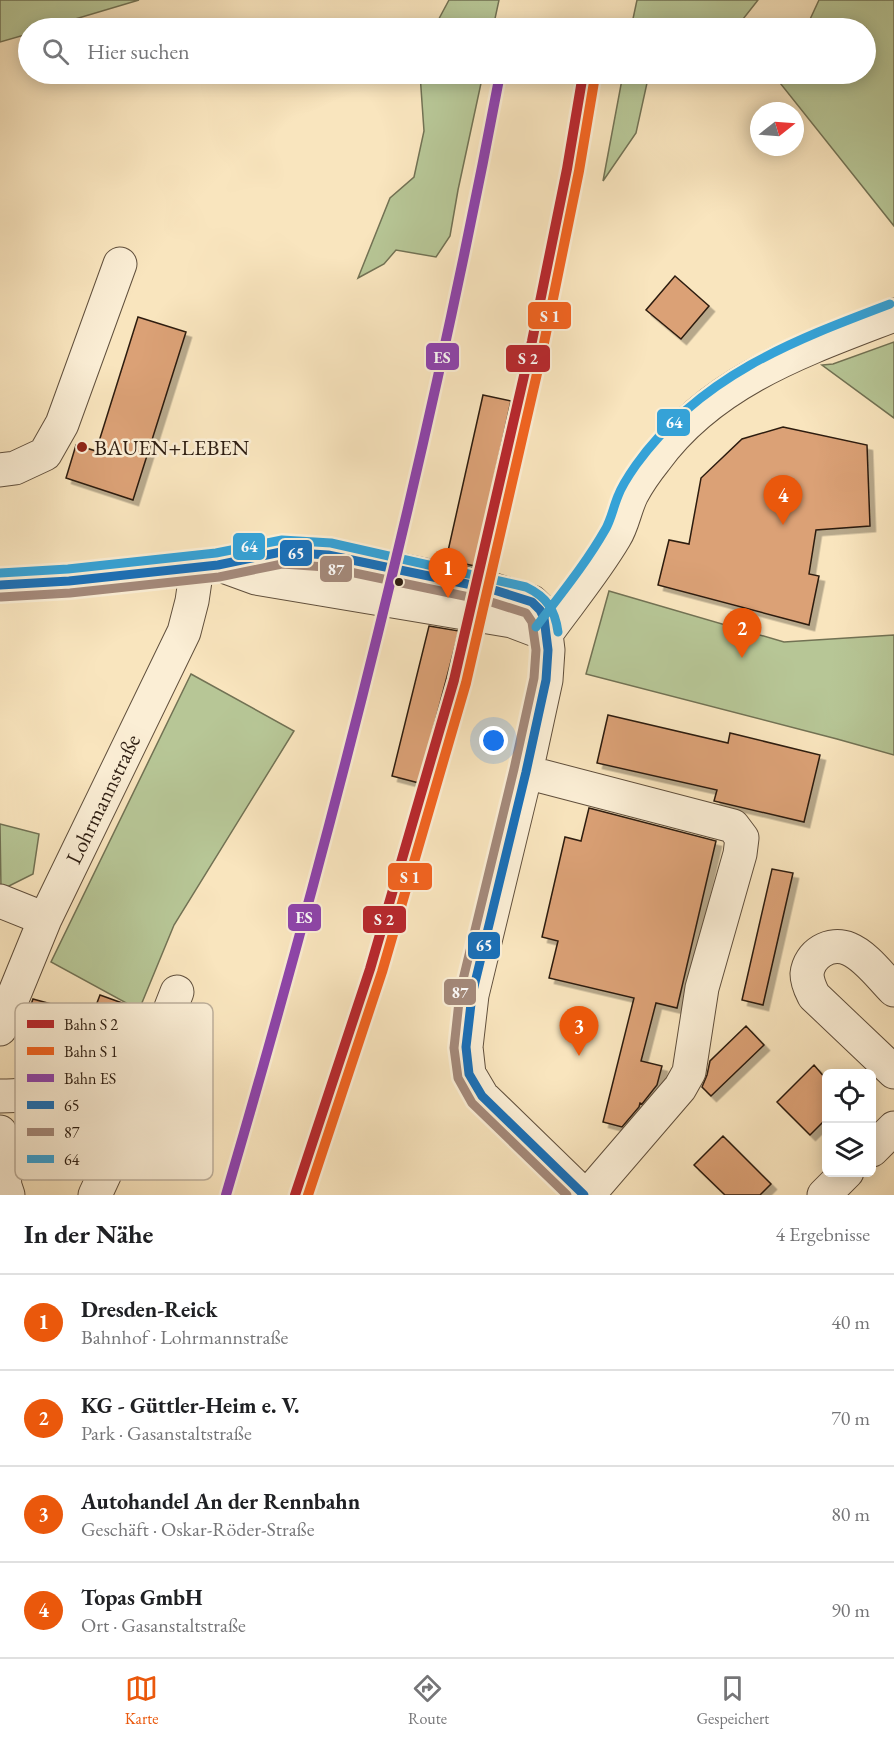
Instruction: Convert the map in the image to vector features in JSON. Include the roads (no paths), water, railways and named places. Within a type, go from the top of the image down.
[{"type":"street","points":[[0,470],[15,468],[45,454],[62,424],[120,264]]},
{"type":"street","points":[[546,634],[616,535],[632,494],[656,458],[690,421],[732,387],[754,374],[824,342],[894,315]]},
{"type":"street","points":[[0,585],[69,581],[208,566],[281,552],[328,555],[399,569],[491,589],[532,602],[544,618],[548,650],[546,680],[472,994],[466,1047],[469,1074],[482,1096],[578,1192],[680,1088],[689,1072],[702,988],[740,854],[742,838],[733,826],[526,772]]},
{"type":"street","name":"Lohrmannstraße","points":[[0,1029],[45,919],[184,632],[192,601],[208,566]]},
{"type":"street","points":[[0,901],[45,919]]},
{"type":"street","points":[[894,990],[856,953],[835,946],[824,949],[815,956],[807,976],[814,996],[894,1072]]},
{"type":"street","points":[[173,1003],[177,992]]},
{"type":"street","points":[[876,1146],[894,1128]]},
{"type":"street","points":[[0,1132],[5,1186],[8,1195]]},
{"type":"street","points":[[824,1195],[844,1177]]},
{"type":"street","points":[[94,1195],[101,1180]]},
{"type":"rail line","name":"ES","points":[[226,1195],[304,918],[377,638],[442,356],[498,84]]},
{"type":"place","name":"BAUEN+LEBEN","points":[[82,447]]},
{"type":"place","name":"Topas GmbH","points":[[783,525]]},
{"type":"place","name":"Dresden-Reick","points":[[448,598]]},
{"type":"place","name":"KG - Güttler-Heim e. V.","points":[[742,658]]},
{"type":"place","name":"Autohandel An der Rennbahn","points":[[579,1056]]}]
